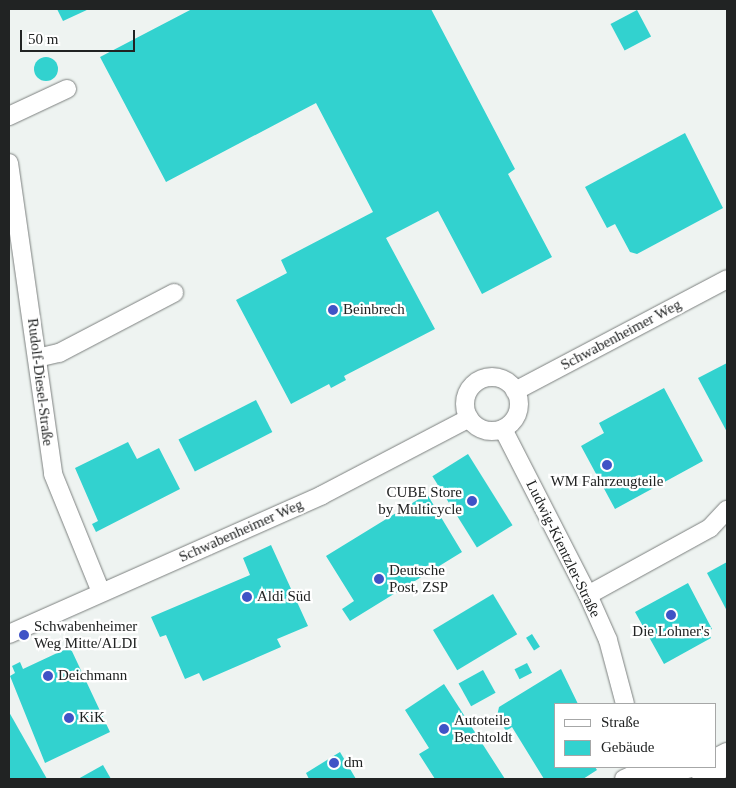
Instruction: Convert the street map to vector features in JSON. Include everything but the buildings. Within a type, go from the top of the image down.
[{"type":"street","points":[[9,116],[67,88]]},
{"type":"street","name":"Rudolf-Diesel-Straße","points":[[9,163],[53,474],[101,592]]},
{"type":"street","name":"Schwabenheimer Weg","points":[[515,391],[727,279]]},
{"type":"street","points":[[37,358],[59,353],[174,293]]},
{"type":"street","points":[[495,378],[515,391],[518,413],[503,429],[484,430],[469,418],[467,393],[479,381],[495,378]]},
{"type":"street","name":"Schwabenheimer Weg","points":[[9,634],[322,495],[469,418]]},
{"type":"street","name":"Ludwig-Kientzler-Straße","points":[[503,429],[588,595],[617,672],[625,703]]},
{"type":"street","points":[[588,595],[710,528],[727,510]]},
{"type":"street","name":"Ludwig-Kientzler-Straße","points":[[617,672],[619,703]]},
{"type":"street","points":[[701,779],[727,767]]},
{"type":"street","points":[[626,774],[652,774],[689,768]]},
{"type":"place","name":"Beinbrech","points":[[333,310]]},
{"type":"place","name":"WM Fahrzeugteile","points":[[607,465]]},
{"type":"place","name":"CUBE Store by Multicycle","points":[[472,501]]},
{"type":"place","name":"Deutsche Post, ZSP","points":[[379,579]]},
{"type":"place","name":"Aldi Süd","points":[[247,597]]},
{"type":"place","name":"Die Lohner's","points":[[671,615]]},
{"type":"place","name":"Schwabenheimer Weg Mitte/ALDI","points":[[24,635]]},
{"type":"place","name":"Deichmann","points":[[48,676]]},
{"type":"place","name":"KiK","points":[[69,718]]},
{"type":"place","name":"Autoteile Bechtoldt","points":[[444,729]]},
{"type":"place","name":"dm","points":[[334,763]]}]
